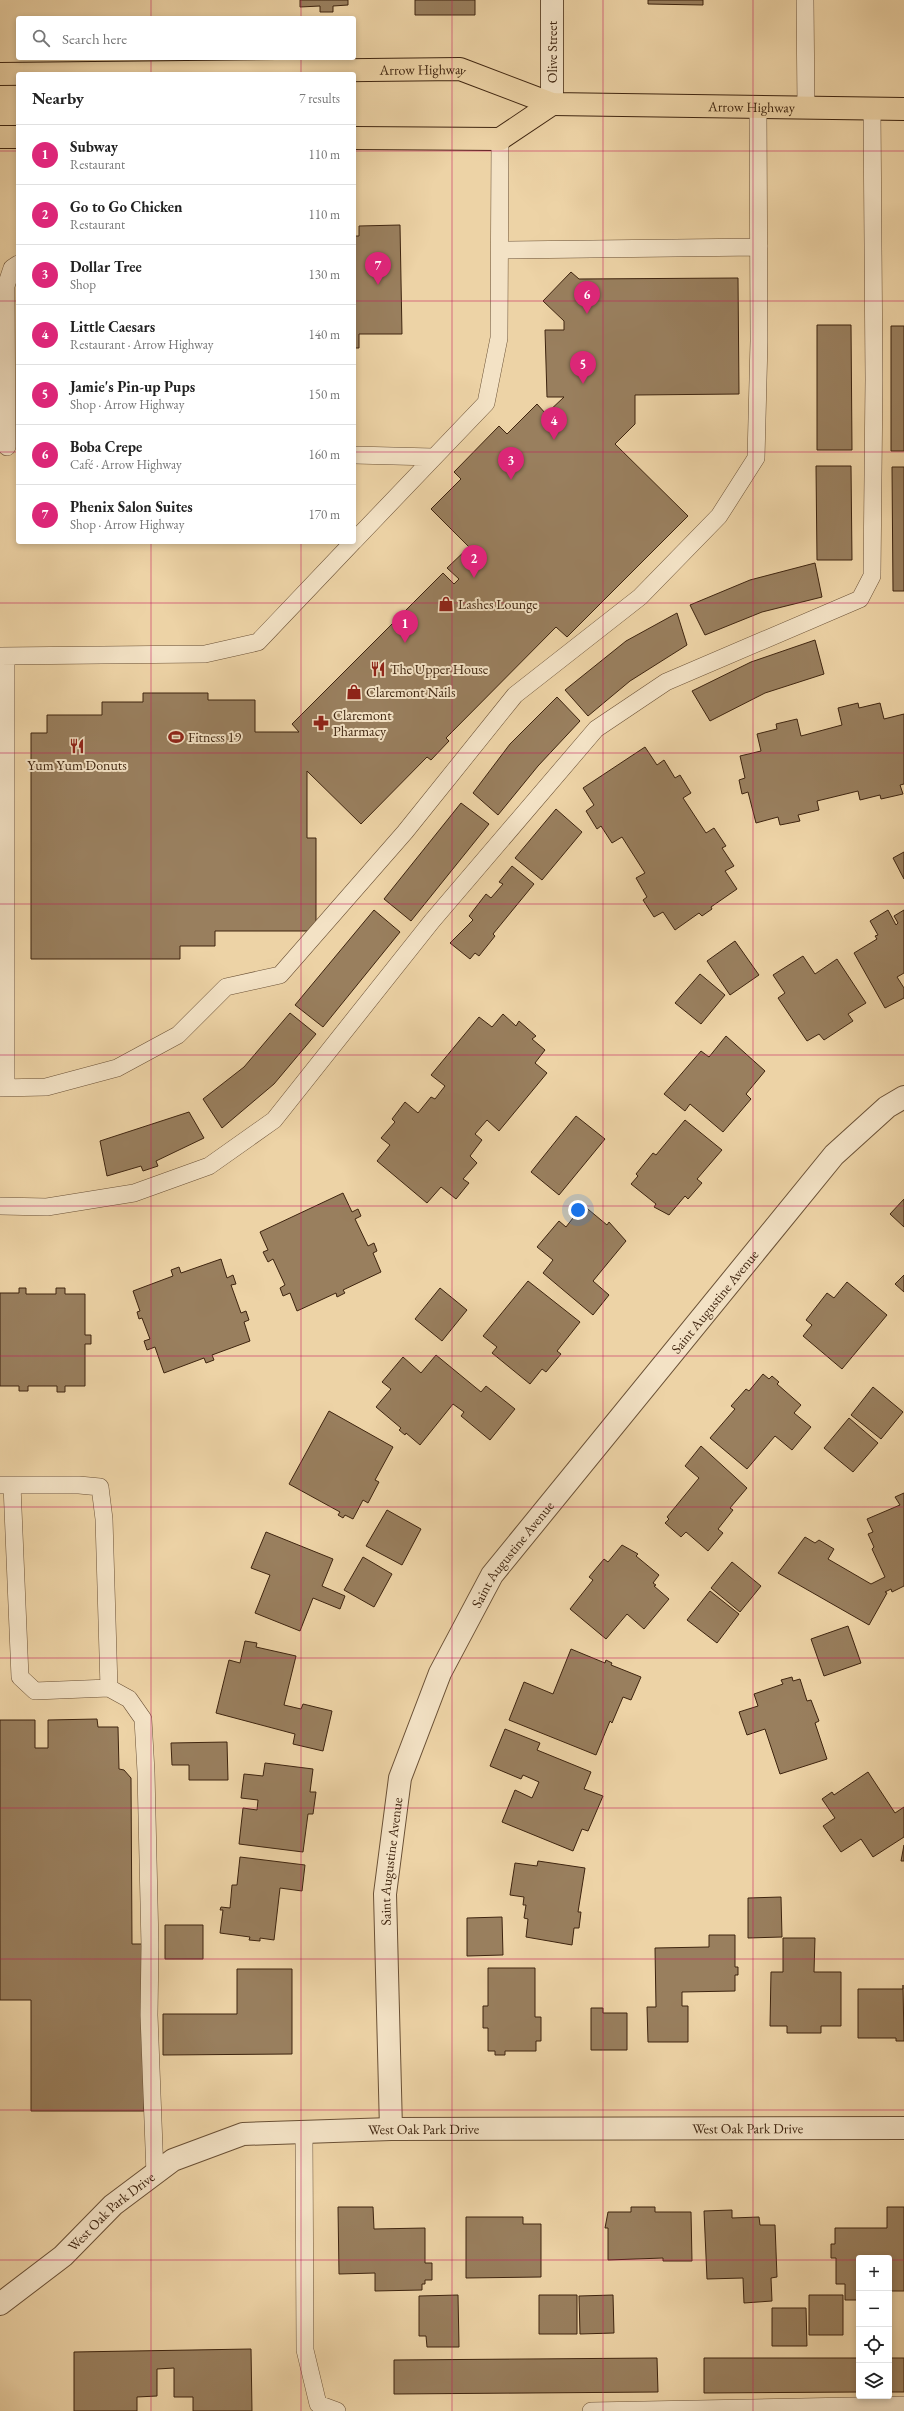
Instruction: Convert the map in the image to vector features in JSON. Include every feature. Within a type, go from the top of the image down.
[{"type":"main road","name":"Arrow Highway","points":[[184,72],[460,69],[552,104],[904,109]]},
{"type":"main road","name":"Arrow Highway","points":[[0,74],[16,74]]},
{"type":"main road","points":[[356,138],[500,139],[552,104]]},
{"type":"main road","points":[[0,137],[16,137]]},
{"type":"street","name":"Olive Street","points":[[552,0],[552,104]]},
{"type":"street","name":"Saint Augustine Avenue","points":[[391,2129],[385,1894],[400,1778],[440,1673],[492,1575],[834,1155],[887,1107],[904,1098]]},
{"type":"street","name":"West Oak Park Drive","points":[[0,2304],[63,2256],[113,2205],[173,2160],[243,2134],[391,2129],[904,2128]]},
{"type":"lane","points":[[805,0],[806,108]]},
{"type":"lane","points":[[352,544],[258,642],[205,654],[3,656],[3,1088],[46,1087],[117,1068],[178,1035],[226,987],[280,975],[405,832],[515,695],[640,597],[719,516],[756,458],[759,341],[758,107]]},
{"type":"lane","points":[[0,1206],[47,1207],[134,1193],[209,1166],[274,1120],[432,921],[596,729],[666,682],[860,599],[872,576],[874,379],[872,109]]},
{"type":"lane","points":[[356,540],[486,403],[500,338],[500,139]]},
{"type":"lane","points":[[500,250],[759,247]]},
{"type":"lane","points":[[8,447],[6,286],[12,268],[16,265]]},
{"type":"lane","points":[[356,455],[434,457]]},
{"type":"lane","points":[[109,1688],[105,1550],[100,1487],[79,1485],[6,1485],[20,1677],[36,1691],[109,1688],[129,1699],[143,1719],[146,1772],[150,1946],[149,2015],[155,2174]]},
{"type":"lane","points":[[304,2132],[305,2350],[318,2404],[337,2411]]},
{"type":"lane","points":[[591,2411],[904,2405]]},
{"type":"building","points":[[300,0],[348,0],[348,5],[333,6],[333,12],[320,12],[320,6],[300,7]]},
{"type":"building","points":[[415,0],[475,0],[475,15],[415,15]]},
{"type":"building","points":[[648,0],[703,0],[703,5],[648,4]]},
{"type":"building","points":[[400,225],[402,334],[359,334],[359,348],[356,348],[356,236],[359,236],[359,226]]},
{"type":"building","points":[[571,272],[579,279],[738,278],[739,394],[635,395],[635,424],[615,444],[688,516],[567,637],[556,627],[446,738],[449,741],[431,760],[427,757],[361,824],[307,771],[307,838],[316,838],[316,931],[215,931],[215,946],[180,946],[180,959],[31,959],[31,733],[47,733],[47,715],[102,715],[102,702],[143,702],[143,693],[208,693],[208,700],[255,700],[255,732],[299,732],[292,724],[443,573],[454,584],[459,579],[447,568],[469,547],[431,509],[461,479],[454,472],[499,426],[507,434],[537,404],[546,414],[564,397],[547,397],[545,330],[564,330],[564,321],[543,301]]},
{"type":"building","points":[[817,325],[851,325],[852,450],[817,450]]},
{"type":"building","points":[[891,326],[904,326],[904,451],[891,451]]},
{"type":"building","points":[[816,466],[851,466],[852,560],[817,560]]},
{"type":"building","points":[[892,467],[904,467],[904,591],[893,591]]},
{"type":"building","points":[[815,563],[822,597],[762,612],[705,635],[690,605],[750,580]]},
{"type":"building","points":[[677,613],[687,645],[630,681],[588,716],[565,690],[626,641]]},
{"type":"building","points":[[815,640],[824,674],[765,693],[710,721],[692,691],[751,662]]},
{"type":"building","points":[[557,697],[580,721],[538,766],[498,815],[473,793],[510,744]]},
{"type":"building","points":[[858,703],[859,708],[880,703],[884,719],[904,714],[904,784],[900,785],[903,794],[881,799],[880,795],[860,800],[858,791],[817,801],[819,810],[798,815],[800,821],[780,825],[778,817],[756,823],[748,792],[742,794],[739,780],[745,778],[740,756],[761,751],[757,734],[777,729],[776,724],[797,719],[801,736],[842,725],[838,708]]},
{"type":"building","points":[[645,747],[657,765],[664,760],[675,778],[680,775],[691,793],[683,798],[706,833],[714,828],[726,846],[722,848],[734,866],[725,871],[737,889],[711,907],[712,909],[702,916],[699,913],[675,930],[663,912],[654,917],[643,900],[647,897],[636,878],[645,873],[622,837],[612,843],[601,826],[597,829],[586,811],[594,805],[583,788]]},
{"type":"building","points":[[461,803],[489,824],[411,921],[384,899]]},
{"type":"building","points":[[556,809],[582,832],[542,880],[515,858]]},
{"type":"building","points":[[904,852],[904,879],[893,858]]},
{"type":"building","points":[[512,866],[534,884],[493,934],[495,936],[479,956],[475,953],[470,959],[450,943],[473,920],[469,916],[486,894],[491,898],[503,884],[499,882]]},
{"type":"building","points":[[374,910],[400,932],[323,1027],[295,1005]]},
{"type":"building","points":[[888,910],[896,925],[898,923],[894,916],[904,910],[904,973],[897,977],[904,988],[904,998],[885,1008],[854,953],[877,939],[875,936],[878,935],[870,921]]},
{"type":"building","points":[[735,941],[759,975],[730,995],[707,961]]},
{"type":"building","points":[[803,956],[815,974],[837,959],[866,1003],[848,1014],[853,1021],[824,1040],[819,1034],[807,1041],[778,998],[785,993],[773,975]]},
{"type":"building","points":[[700,974],[725,995],[701,1024],[675,1003]]},
{"type":"building","points":[[290,1013],[316,1034],[274,1084],[222,1128],[203,1099],[244,1067]]},
{"type":"building","points":[[503,1014],[516,1026],[519,1021],[536,1036],[532,1039],[545,1050],[535,1063],[547,1073],[499,1131],[487,1120],[475,1134],[482,1140],[470,1156],[477,1163],[463,1179],[469,1183],[456,1199],[441,1187],[427,1203],[377,1161],[390,1145],[381,1138],[395,1122],[392,1119],[405,1102],[418,1113],[431,1097],[435,1099],[445,1086],[431,1075],[479,1017],[492,1027]]},
{"type":"building","points":[[726,1036],[765,1071],[746,1094],[751,1099],[723,1132],[690,1104],[685,1111],[664,1094],[701,1051],[709,1057]]},
{"type":"building","points":[[189,1112],[204,1138],[156,1161],[158,1166],[143,1171],[141,1166],[107,1176],[100,1141]]},
{"type":"building","points":[[576,1116],[605,1139],[559,1195],[531,1172]]},
{"type":"building","points":[[685,1120],[722,1150],[697,1179],[702,1183],[688,1199],[685,1196],[669,1215],[654,1207],[656,1204],[631,1184],[638,1176],[636,1174],[653,1153],[656,1155]]},
{"type":"building","points":[[343,1193],[352,1212],[358,1209],[361,1216],[355,1219],[368,1246],[374,1243],[377,1251],[373,1253],[381,1272],[343,1290],[345,1293],[337,1297],[336,1293],[297,1311],[290,1293],[283,1296],[280,1288],[285,1285],[273,1259],[268,1262],[263,1252],[268,1250],[260,1232]]},
{"type":"building","points":[[904,1199],[904,1227],[890,1214]]},
{"type":"building","points":[[583,1205],[607,1225],[609,1222],[626,1241],[593,1281],[609,1295],[593,1315],[543,1273],[553,1260],[537,1247],[559,1221],[566,1227]]},
{"type":"building","points":[[221,1259],[227,1278],[233,1275],[236,1284],[231,1285],[241,1313],[246,1311],[249,1320],[244,1322],[250,1341],[212,1355],[214,1360],[206,1363],[204,1358],[164,1373],[155,1347],[147,1350],[144,1341],[150,1339],[142,1318],[139,1319],[137,1312],[140,1311],[133,1291],[173,1276],[171,1270],[179,1267],[181,1273]]},
{"type":"building","points":[[904,1275],[904,1292],[895,1284]]},
{"type":"building","points":[[528,1281],[580,1322],[557,1351],[561,1354],[546,1372],[542,1369],[530,1384],[492,1353],[497,1347],[483,1336]]},
{"type":"building","points":[[847,1282],[887,1315],[842,1369],[803,1336],[812,1325],[806,1320],[827,1293],[834,1298]]},
{"type":"building","points":[[19,1288],[26,1288],[26,1294],[56,1294],[56,1288],[65,1288],[65,1294],[85,1294],[85,1335],[91,1335],[91,1344],[85,1344],[85,1386],[65,1386],[65,1392],[57,1392],[57,1386],[28,1386],[28,1391],[19,1391],[19,1386],[0,1386],[0,1293],[19,1293]]},
{"type":"building","points":[[440,1288],[467,1310],[442,1341],[415,1319]]},
{"type":"building","points":[[436,1355],[481,1392],[486,1386],[515,1409],[490,1440],[461,1416],[464,1412],[453,1404],[420,1445],[406,1433],[405,1435],[399,1430],[401,1428],[376,1407],[391,1389],[382,1382],[403,1357],[421,1373]]},
{"type":"building","points":[[763,1374],[769,1379],[772,1376],[779,1382],[777,1384],[801,1405],[794,1413],[811,1427],[792,1450],[775,1436],[747,1469],[710,1438],[735,1409],[731,1406],[746,1389],[749,1391]]},
{"type":"building","points":[[873,1387],[903,1412],[881,1439],[851,1415]]},
{"type":"building","points":[[329,1411],[393,1447],[375,1480],[379,1482],[368,1503],[363,1500],[353,1519],[345,1515],[343,1518],[338,1515],[340,1512],[289,1484]]},
{"type":"building","points":[[849,1418],[878,1443],[853,1472],[824,1448]]},
{"type":"building","points":[[701,1446],[747,1488],[730,1508],[733,1510],[718,1529],[723,1533],[708,1551],[686,1532],[681,1537],[665,1523],[669,1519],[667,1517],[699,1478],[685,1466]]},
{"type":"building","points":[[904,1493],[904,1586],[892,1592],[891,1589],[885,1592],[887,1593],[869,1625],[778,1573],[805,1537],[815,1543],[819,1540],[834,1549],[828,1559],[871,1584],[885,1577],[872,1549],[874,1547],[868,1534],[873,1532],[867,1519],[900,1505],[895,1497]]},
{"type":"building","points":[[387,1510],[421,1529],[402,1565],[366,1546]]},
{"type":"building","points":[[266,1532],[333,1559],[322,1586],[345,1596],[340,1609],[313,1598],[300,1631],[255,1613],[270,1575],[251,1568]]},
{"type":"building","points":[[622,1545],[638,1554],[636,1556],[659,1575],[653,1583],[656,1585],[654,1586],[669,1599],[644,1629],[627,1614],[606,1639],[570,1609],[593,1580],[589,1577],[604,1559],[608,1562]]},
{"type":"building","points":[[363,1557],[392,1574],[374,1607],[344,1590]]},
{"type":"building","points":[[732,1562],[761,1586],[740,1612],[711,1588]]},
{"type":"building","points":[[710,1591],[739,1614],[717,1643],[687,1620]]},
{"type":"building","points":[[848,1626],[861,1663],[824,1676],[811,1639]]},
{"type":"building","points":[[245,1641],[257,1643],[256,1647],[296,1656],[284,1705],[301,1709],[303,1704],[332,1711],[323,1751],[293,1744],[295,1734],[216,1713],[229,1660],[240,1663]]},
{"type":"building","points":[[571,1649],[605,1663],[606,1660],[612,1663],[611,1665],[641,1677],[631,1700],[623,1697],[612,1723],[610,1721],[596,1755],[509,1720],[524,1682],[553,1694]]},
{"type":"building","points":[[792,1677],[793,1681],[800,1679],[807,1701],[811,1700],[819,1721],[815,1723],[827,1759],[780,1774],[765,1729],[747,1735],[739,1712],[758,1706],[754,1694],[783,1684],[781,1680]]},
{"type":"building","points":[[97,1719],[98,1727],[118,1727],[119,1769],[124,1770],[131,1778],[132,1944],[143,1944],[144,2111],[31,2111],[31,2000],[0,2000],[0,1720],[35,1720],[35,1748],[48,1748],[48,1720]]},
{"type":"building","points":[[505,1729],[540,1743],[537,1750],[591,1772],[584,1789],[603,1796],[588,1831],[582,1829],[573,1851],[502,1822],[515,1790],[532,1798],[539,1782],[523,1775],[521,1779],[490,1766]]},
{"type":"building","points":[[227,1742],[228,1780],[189,1780],[189,1765],[172,1765],[171,1743]]},
{"type":"building","points":[[265,1763],[313,1769],[310,1792],[316,1792],[313,1814],[308,1814],[303,1852],[239,1844],[243,1808],[257,1810],[258,1800],[241,1798],[244,1774],[263,1776]]},
{"type":"building","points":[[868,1772],[895,1813],[904,1807],[904,1837],[873,1857],[861,1839],[841,1852],[823,1826],[835,1818],[822,1799],[832,1792],[834,1795]]},
{"type":"building","points":[[904,1845],[904,1861],[901,1861]]},
{"type":"building","points":[[240,1857],[305,1865],[302,1891],[280,1888],[274,1940],[260,1938],[260,1941],[249,1940],[250,1937],[220,1933],[223,1910],[220,1910],[221,1907],[230,1908],[232,1885],[237,1885]]},
{"type":"building","points":[[538,1861],[585,1868],[578,1912],[581,1912],[579,1928],[574,1928],[572,1945],[526,1937],[528,1919],[524,1918],[526,1905],[523,1905],[524,1897],[510,1895],[515,1863],[537,1866]]},
{"type":"building","points":[[781,1897],[782,1937],[748,1938],[748,1898]]},
{"type":"building","points":[[502,1917],[503,1955],[467,1956],[467,1918]]},
{"type":"building","points":[[165,1925],[203,1925],[203,1959],[165,1959]]},
{"type":"building","points":[[709,1935],[735,1935],[735,1967],[738,1967],[738,1975],[735,1975],[735,1991],[682,1992],[682,2006],[688,2006],[688,2042],[648,2042],[647,2007],[656,2007],[655,1948],[709,1947]]},
{"type":"building","points":[[783,1938],[815,1938],[814,1972],[841,1972],[841,2026],[821,2026],[821,2033],[787,2033],[787,2026],[770,2026],[771,1972],[783,1972]]},
{"type":"building","points":[[488,1968],[535,1968],[535,2017],[541,2017],[541,2041],[536,2041],[536,2051],[505,2051],[505,2055],[495,2055],[495,2051],[488,2051],[488,2028],[483,2028],[483,2006],[488,2006]]},
{"type":"building","points":[[237,1969],[292,1969],[292,2054],[163,2055],[163,2014],[237,2014]]},
{"type":"building","points":[[903,1985],[904,2041],[896,2041],[896,2038],[858,2038],[858,1989],[903,1989]]},
{"type":"building","points":[[591,2008],[603,2008],[603,2013],[627,2013],[627,2050],[591,2050]]},
{"type":"building","points":[[338,2207],[373,2207],[374,2229],[425,2228],[425,2263],[432,2263],[432,2280],[425,2280],[425,2284],[422,2284],[422,2290],[375,2291],[375,2273],[339,2274]]},
{"type":"building","points":[[631,2207],[655,2207],[655,2212],[691,2212],[692,2261],[663,2261],[663,2258],[608,2260],[608,2228],[605,2228],[608,2212],[631,2212]]},
{"type":"building","points":[[887,2207],[904,2207],[904,2291],[892,2291],[892,2255],[856,2255],[856,2300],[845,2300],[845,2284],[836,2284],[836,2258],[831,2258],[831,2244],[835,2244],[835,2228],[887,2228]]},
{"type":"building","points":[[732,2210],[732,2218],[759,2217],[760,2225],[775,2225],[777,2277],[771,2278],[772,2301],[744,2303],[743,2278],[707,2279],[704,2211]]},
{"type":"building","points":[[466,2217],[523,2217],[523,2224],[541,2224],[541,2277],[466,2278]]},
{"type":"building","points":[[458,2295],[459,2347],[427,2347],[426,2336],[419,2336],[419,2296]]},
{"type":"building","points":[[539,2295],[577,2295],[577,2334],[539,2334]]},
{"type":"building","points":[[613,2295],[614,2333],[580,2334],[579,2296]]},
{"type":"building","points":[[809,2295],[843,2295],[843,2335],[809,2335]]},
{"type":"building","points":[[772,2308],[806,2308],[807,2346],[772,2346]]},
{"type":"building","points":[[251,2349],[252,2411],[193,2411],[193,2397],[174,2397],[174,2368],[157,2369],[157,2396],[137,2397],[137,2411],[74,2411],[74,2352]]},
{"type":"building","points":[[657,2358],[658,2392],[394,2394],[394,2360]]},
{"type":"building","points":[[704,2358],[856,2358],[856,2392],[704,2393]]},
{"type":"building","points":[[892,2358],[904,2358],[904,2392],[892,2392]]},
{"type":"place","name":"Phenix Salon Suites","points":[[378,285]]},
{"type":"place","name":"Boba Crepe","points":[[587,314]]},
{"type":"place","name":"Jamie's Pin-up Pups","points":[[583,384]]},
{"type":"place","name":"Little Caesars","points":[[554,440]]},
{"type":"place","name":"Dollar Tree","points":[[511,480]]},
{"type":"place","name":"Go to Go Chicken","points":[[474,578]]},
{"type":"place","name":"Lashes Lounge","points":[[446,604]]},
{"type":"place","name":"Subway","points":[[405,643]]},
{"type":"place","name":"The Upper House","points":[[378,669]]},
{"type":"place","name":"Claremont Nails","points":[[354,692]]},
{"type":"place","name":"Claremont Pharmacy","points":[[321,723]]},
{"type":"place","name":"Fitness 19","points":[[176,737]]},
{"type":"place","name":"Yum Yum Donuts","points":[[77,746]]}]
